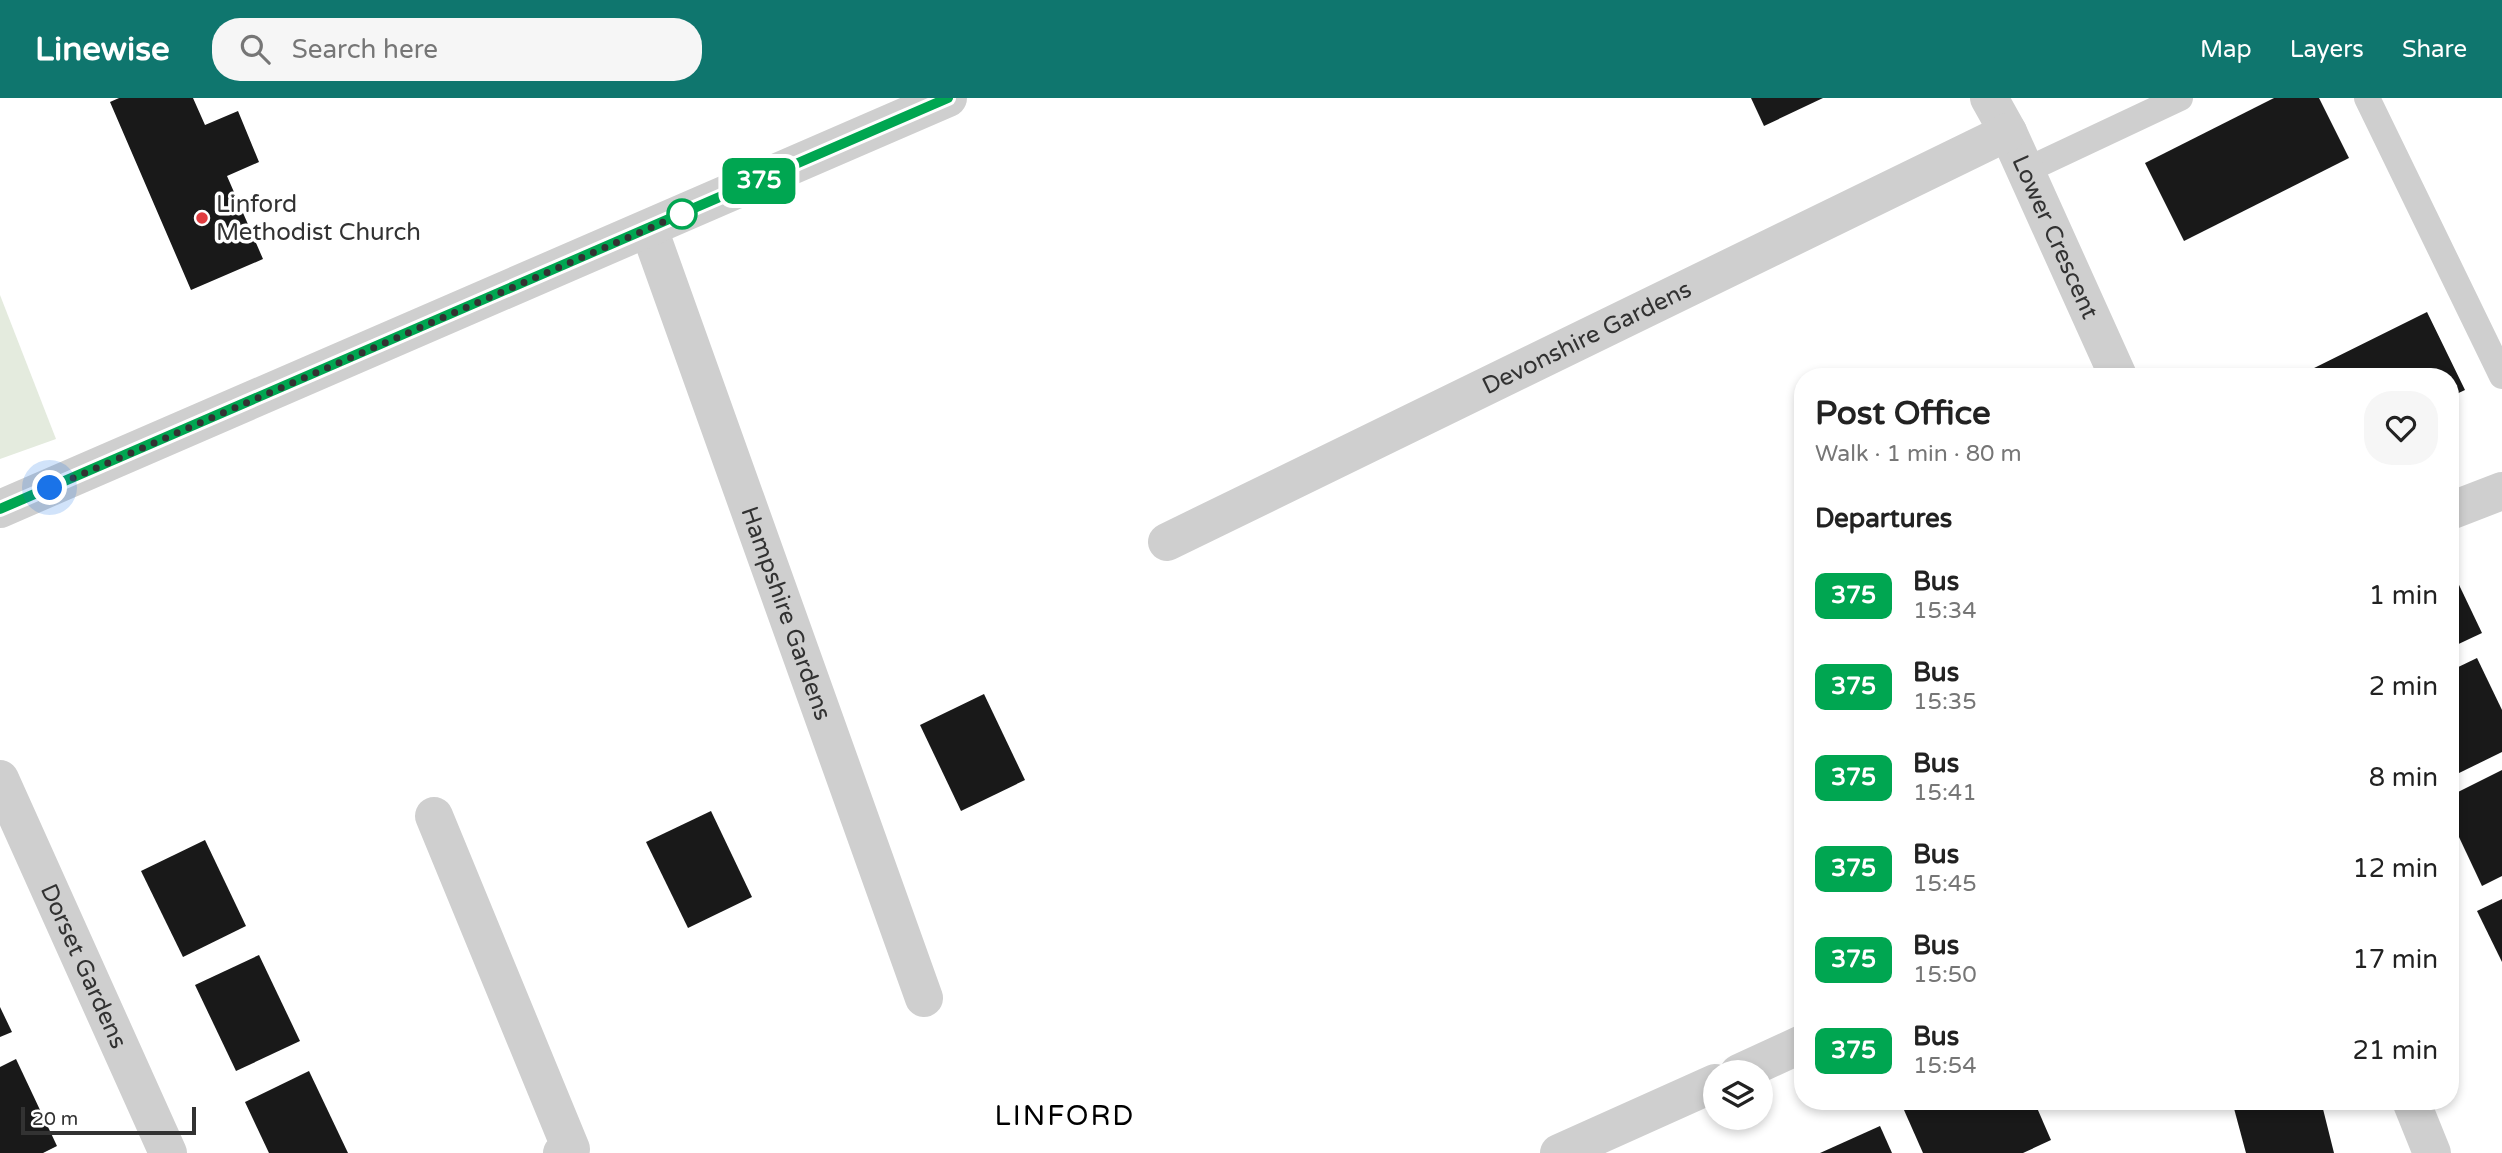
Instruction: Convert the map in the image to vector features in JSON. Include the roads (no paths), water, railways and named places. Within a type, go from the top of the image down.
[{"type":"street","points":[[0,509],[948,98]]},
{"type":"street","name":"Lower Crescent","points":[[1989,98],[2008,132],[2114,368]]},
{"type":"street","name":"Devonshire Gardens","points":[[1167,542],[2008,132]]},
{"type":"street","name":"Hampshire Gardens","points":[[649,229],[925,998]]},
{"type":"street","points":[[2459,508],[2502,491]]},
{"type":"street","name":"Dorset Gardens","points":[[0,779],[168,1153]]},
{"type":"street","points":[[434,816],[572,1149],[562,1153]]},
{"type":"street","points":[[1767,1060],[1794,1048]]},
{"type":"street","points":[[1559,1153],[1703,1088]]},
{"type":"street","points":[[2415,1110],[2432,1153]]},
{"type":"lane","points":[[2025,171],[2180,98]]},
{"type":"lane","points":[[2367,98],[2502,376]]},
{"type":"place","name":"Linford Methodist Church","points":[[202,218]]},
{"type":"district","name":"LINFORD","points":[[1065,1115]]}]
